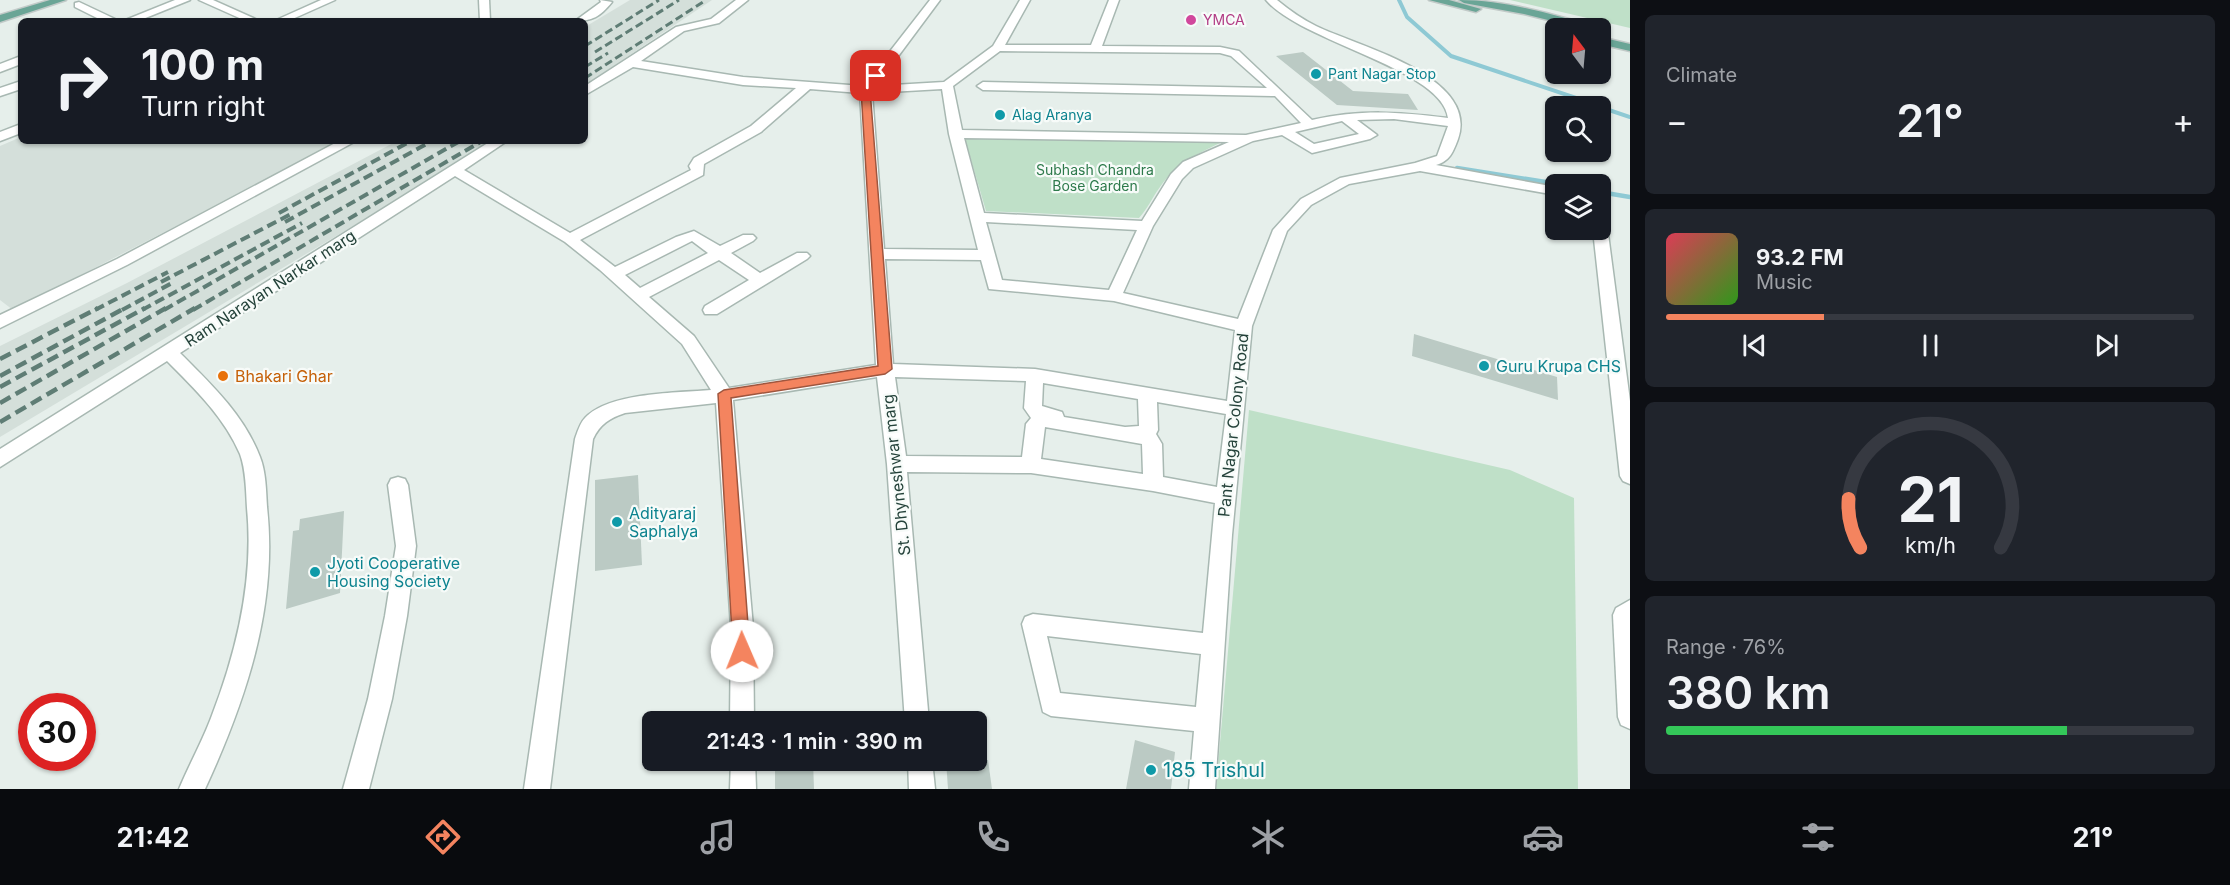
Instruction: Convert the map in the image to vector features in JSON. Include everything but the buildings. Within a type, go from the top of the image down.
[{"type":"main road","points":[[0,12],[39,0]]},
{"type":"main road","points":[[0,19],[61,0]]},
{"type":"main road","points":[[1434,0],[1545,25]]},
{"type":"main road","points":[[1464,0],[1550,18]]},
{"type":"main road","points":[[1611,34],[1630,39]]},
{"type":"main road","points":[[1611,43],[1630,48]]},
{"type":"street","points":[[136,18],[185,0]]},
{"type":"street","points":[[204,0],[248,18]]},
{"type":"street","points":[[286,18],[330,0]]},
{"type":"street","points":[[484,0],[485,18]]},
{"type":"street","points":[[586,18],[608,2],[605,0]]},
{"type":"street","points":[[588,88],[631,63],[680,29],[715,21],[743,0]]},
{"type":"street","points":[[866,90],[935,0]]},
{"type":"street","points":[[631,63],[743,81],[807,86],[866,90],[947,85],[997,48],[1025,0]]},
{"type":"street","points":[[1095,50],[1113,0]]},
{"type":"street","points":[[1271,0],[1291,17],[1408,72],[1442,93],[1452,107],[1455,123],[1394,116],[1308,123],[1286,131]]},
{"type":"street","points":[[79,5],[105,18]]},
{"type":"street","points":[[997,48],[1220,50],[1235,53],[1308,123]]},
{"type":"street","points":[[0,68],[18,61]]},
{"type":"street","points":[[947,85],[956,134],[995,285],[1114,296],[1244,326]]},
{"type":"street","points":[[0,92],[18,86]]},
{"type":"street","points":[[570,239],[698,172],[696,166],[699,161],[756,129],[807,86]]},
{"type":"street","points":[[983,86],[1278,92]]},
{"type":"street","name":"St. Dhyneshwar marg","points":[[866,90],[885,369],[897,464],[916,711]]},
{"type":"street","points":[[956,134],[1250,138],[1347,119],[1370,135],[1314,149],[1286,131]]},
{"type":"street","name":"Pant Nagar Colony Road","points":[[1202,789],[1226,497],[1244,326],[1280,230],[1306,202],[1345,181],[1418,167],[1442,159],[1450,145],[1455,123]]},
{"type":"street","points":[[0,137],[18,129]]},
{"type":"street","points":[[1114,296],[1146,226],[1176,177],[1188,165],[1250,138]]},
{"type":"street","points":[[0,322],[122,262],[343,144]]},
{"type":"street","name":"Ram Narayan Narkar marg","points":[[192,789],[210,752],[244,652],[258,589],[260,518],[251,457],[226,411],[169,353],[495,144]]},
{"type":"street","points":[[1418,167],[1545,189]]},
{"type":"street","points":[[453,169],[570,239],[614,274],[688,340],[724,394],[742,627],[742,711]]},
{"type":"street","points":[[977,217],[1146,226]]},
{"type":"street","points":[[614,274],[694,236],[760,280]]},
{"type":"street","points":[[638,296],[748,238]]},
{"type":"street","points":[[1602,240],[1630,476]]},
{"type":"street","points":[[877,254],[987,255]]},
{"type":"street","points":[[711,310],[802,256]]},
{"type":"street","points":[[0,459],[169,353]]},
{"type":"street","points":[[537,789],[584,438],[591,423],[604,413],[623,406],[724,394],[885,369],[1035,378],[1235,409]]},
{"type":"street","points":[[1035,378],[1033,408],[1039,414],[1143,434],[1149,430],[1147,397]]},
{"type":"street","points":[[1031,459],[1035,424],[1043,420],[1148,438],[1153,444],[1153,479]]},
{"type":"street","points":[[897,464],[1031,459],[1153,479],[1226,497]]},
{"type":"street","points":[[356,789],[380,699],[396,616],[406,546],[398,485]]},
{"type":"street","points":[[1630,610],[1624,615],[1630,717]]},
{"type":"street","points":[[1207,720],[1051,704],[1033,624],[1213,645]]},
{"type":"street","points":[[743,771],[743,789]]},
{"type":"street","points":[[921,771],[922,789]]},
{"type":"shaded area","points":[[630,0],[712,0],[588,83],[588,25]]},
{"type":"shaded area","points":[[18,138],[18,144],[335,144],[13,310],[0,300],[0,146]]},
{"type":"shaded area","points":[[391,144],[490,144],[0,437],[0,346],[127,283]]},
{"type":"green space","points":[[1510,0],[1630,0],[1630,28],[1611,24],[1611,18],[1587,18]]},
{"type":"green space","name":"Subhash Chandra Bose Garden","points":[[965,139],[1224,141],[1173,171],[1139,218],[986,211]]},
{"type":"green space","points":[[1249,410],[1510,470],[1574,498],[1578,789],[1216,789]]},
{"type":"waterway","points":[[1399,0],[1407,17],[1451,56],[1570,96]]},
{"type":"waterway","points":[[1611,111],[1630,117]]},
{"type":"waterway","points":[[1457,168],[1545,182]]},
{"type":"waterway","points":[[1611,194],[1630,197]]},
{"type":"railway","points":[[588,44],[659,0]]},
{"type":"railway","points":[[595,52],[679,0]]},
{"type":"railway","points":[[588,76],[706,0]]},
{"type":"railway","points":[[588,65],[608,53]]},
{"type":"railway","points":[[279,213],[406,144]]},
{"type":"railway","points":[[285,222],[427,144]]},
{"type":"railway","points":[[164,310],[455,144]]},
{"type":"railway","points":[[193,310],[477,144]]},
{"type":"railway","points":[[161,282],[291,214]]},
{"type":"railway","points":[[142,310],[302,223]]},
{"type":"railway","points":[[95,310],[168,272]]},
{"type":"railway","points":[[122,310],[172,283]]},
{"type":"railway","points":[[0,359],[98,308]]},
{"type":"railway","points":[[0,376],[125,308]]},
{"type":"railway","points":[[0,387],[145,308]]},
{"type":"railway","points":[[0,403],[166,308]]},
{"type":"railway","points":[[0,422],[195,308]]},
{"type":"place","name":"YMCA","points":[[1191,20]]},
{"type":"place","name":"Pant Nagar Stop","points":[[1316,74]]},
{"type":"place","name":"Alag Aranya","points":[[1000,115]]},
{"type":"place","name":"Guru Krupa CHS","points":[[1484,366]]},
{"type":"place","name":"Bhakari Ghar","points":[[223,376]]},
{"type":"place","name":"Adityaraj Saphalya","points":[[617,522]]},
{"type":"place","name":"Jyoti Cooperative Housing Society","points":[[315,572]]},
{"type":"place","name":"185 Trishul","points":[[1151,770]]},
{"type":"route","points":[[742,651],[724,394],[885,369],[866,90],[876,76]]}]
